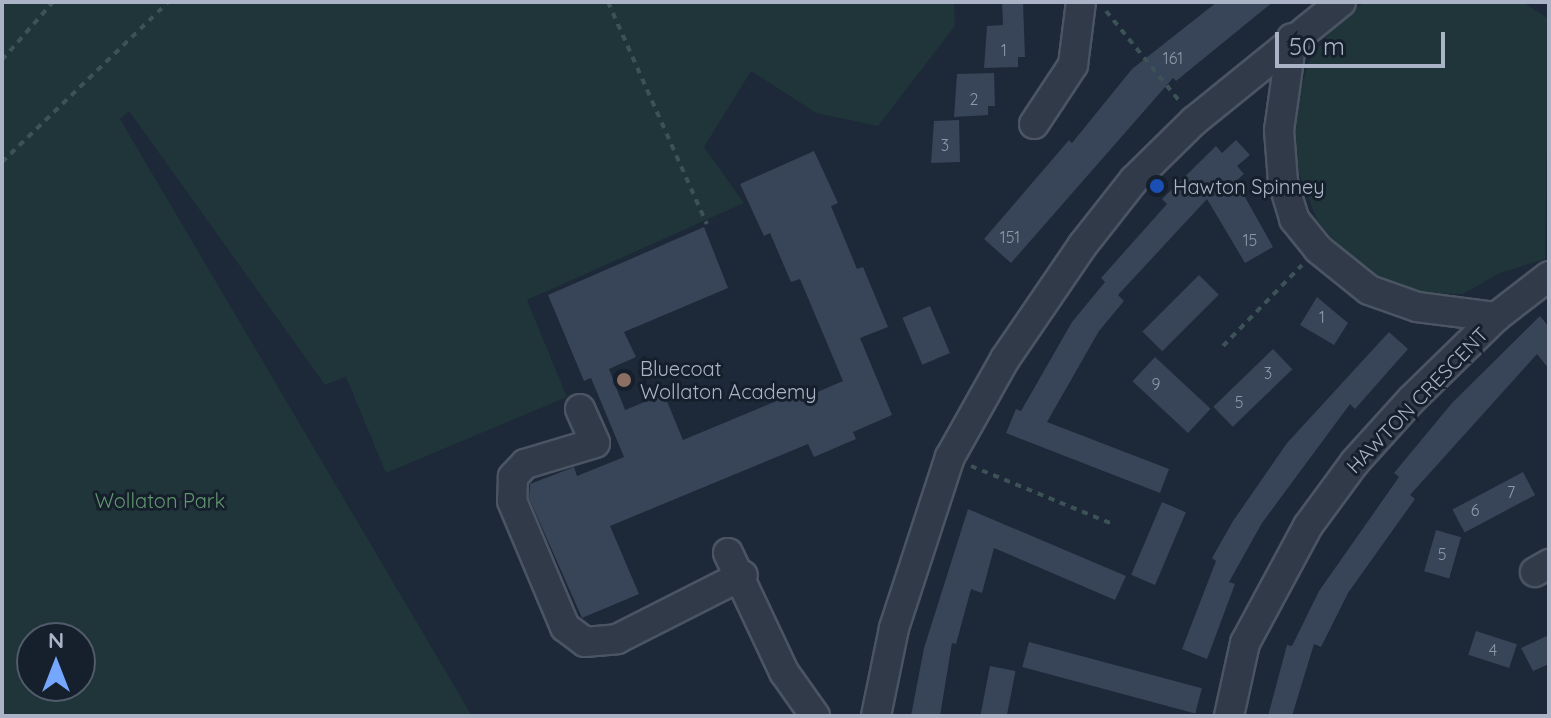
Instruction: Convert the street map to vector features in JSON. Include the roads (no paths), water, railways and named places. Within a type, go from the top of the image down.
[{"type":"street","points":[[1034,124],[1073,65],[1081,2]]},
{"type":"street","points":[[876,716],[894,628],[950,457],[1005,359],[1082,246],[1134,180],[1194,121],[1292,38],[1341,2]]},
{"type":"street","points":[[1292,38],[1279,130],[1283,182],[1294,219],[1318,249],[1369,290],[1417,307],[1496,317]]},
{"type":"street","name":"HAWTON CRESCENT","points":[[1229,716],[1245,643],[1308,526],[1364,451],[1496,317],[1549,276]]},
{"type":"street","points":[[580,409],[595,443],[525,464],[513,477],[512,501],[565,627],[585,642],[617,639],[736,564],[784,672],[815,716]]},
{"type":"place","name":"Hawton Spinney","points":[[1157,186]]},
{"type":"place","name":"Bluecoat Wollaton Academy","points":[[624,380]]},
{"type":"park label","name":"Wollaton Park","points":[[160,500]]}]
